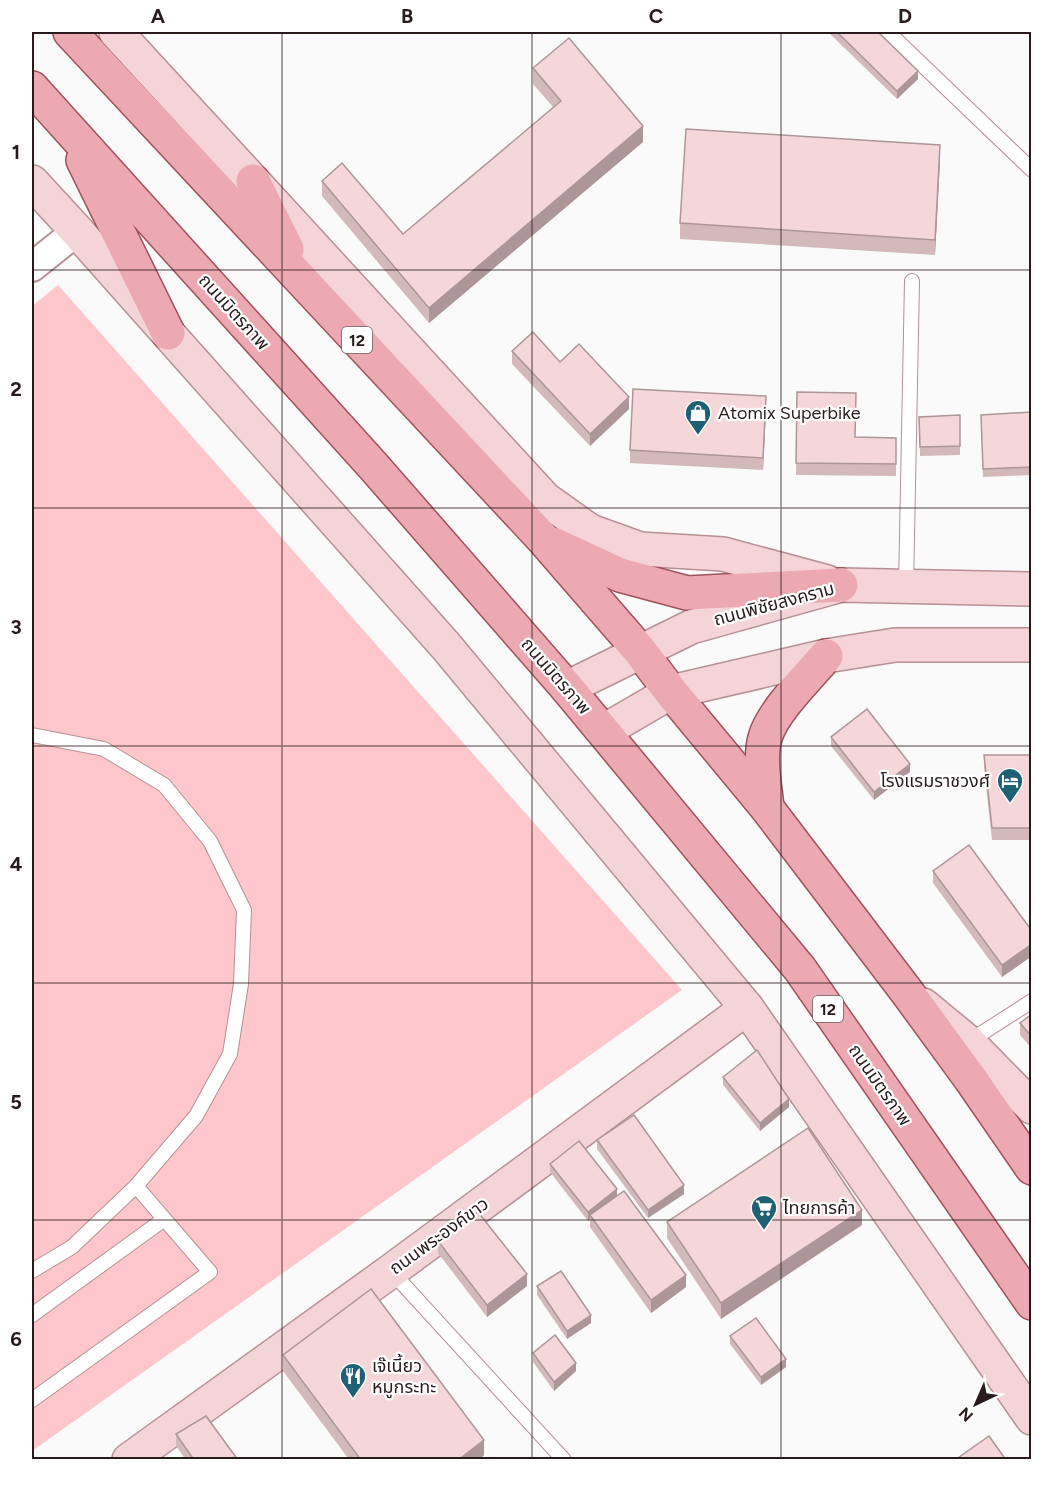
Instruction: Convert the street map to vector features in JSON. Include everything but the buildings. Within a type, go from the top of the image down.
[{"type":"main road","name":"12","points":[[70,32],[543,539],[640,651],[767,808],[907,992],[1032,1168]]},
{"type":"main road","points":[[116,32],[545,499],[590,531],[640,549],[723,554],[841,585]]},
{"type":"main road","name":"ถนนมิตรภาพ","points":[[32,88],[375,468],[567,688],[800,969],[1032,1303]]},
{"type":"main road","points":[[65,124],[168,333]]},
{"type":"main road","points":[[253,181],[306,285]]},
{"type":"main road","points":[[32,182],[445,645],[747,1008],[1032,1418]]},
{"type":"main road","points":[[543,539],[620,575],[687,593],[841,585]]},
{"type":"main road","name":"ถนนพิชัยสงคราม","points":[[567,688],[691,627],[841,585],[1032,589]]},
{"type":"main road","points":[[604,731],[671,692],[826,656],[895,645],[1032,645]]},
{"type":"main road","points":[[767,808],[763,766],[764,738],[775,716],[826,656]]},
{"type":"main road","points":[[907,992],[968,1042],[1032,1107]]},
{"type":"main road","name":"ถนนพระองค์ขาว","points":[[129,1460],[391,1271],[747,1008]]},
{"type":"street","points":[[32,267],[77,231]]},
{"type":"lane","points":[[888,32],[1032,170]]},
{"type":"lane","points":[[906,588],[912,281]]},
{"type":"lane","points":[[32,735],[104,749],[164,785],[210,841],[244,910],[241,984],[230,1054],[196,1116],[136,1186],[72,1247],[32,1271]]},
{"type":"lane","points":[[968,1042],[1032,1001]]},
{"type":"lane","points":[[32,1400],[210,1272],[136,1186]]},
{"type":"lane","points":[[32,1315],[164,1220]]},
{"type":"lane","points":[[391,1271],[564,1460]]},
{"type":"shaded area","points":[[58,285],[682,990],[32,1451],[32,306]]},
{"type":"place","name":"Atomix Superbike","points":[[698,436]]},
{"type":"place","name":"โรงแรมราชวงศ์","points":[[1010,804]]},
{"type":"place","name":"ไทยการค้า","points":[[764,1231]]},
{"type":"place","name":"เจ๊เนี้ยว หมูกระทะ","points":[[353,1399]]}]
